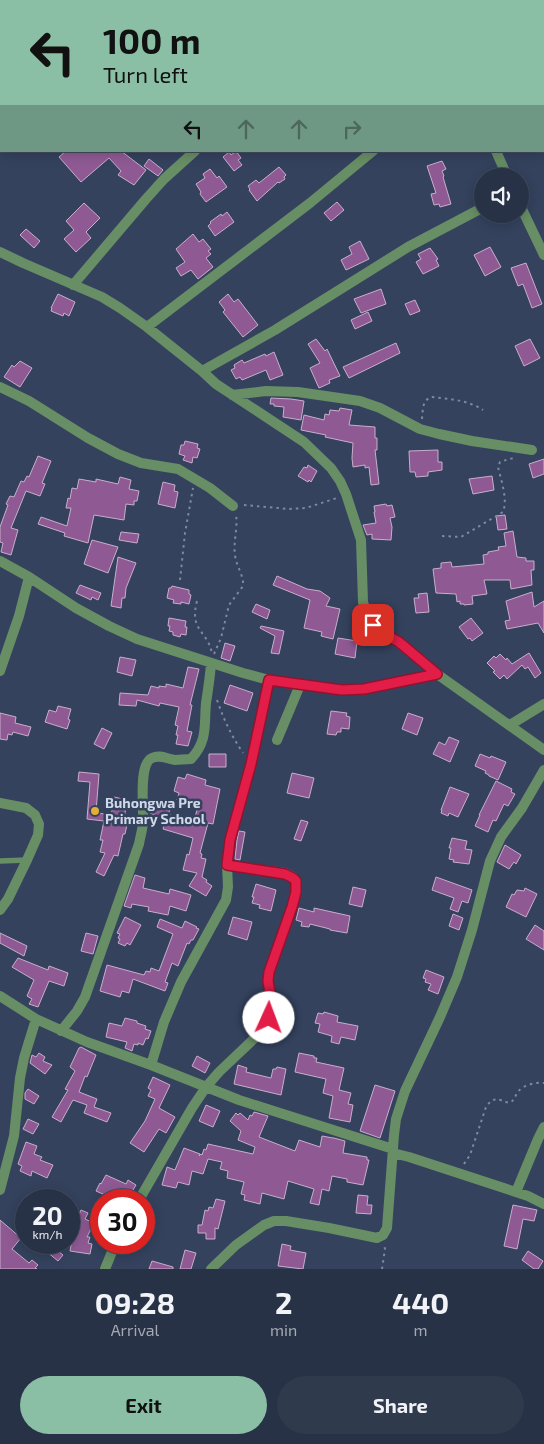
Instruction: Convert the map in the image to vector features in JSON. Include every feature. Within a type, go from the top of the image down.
[{"type":"street","points":[[73,285],[164,179],[194,152]]},
{"type":"street","points":[[147,327],[310,203],[372,152]]},
{"type":"street","points":[[496,152],[503,168]]},
{"type":"street","points":[[202,372],[275,330],[408,247],[474,212]]},
{"type":"street","points":[[529,223],[543,251]]},
{"type":"street","points":[[0,252],[102,297],[120,308],[147,327],[216,384],[304,442],[331,468],[346,494],[360,540],[363,602],[367,615],[373,625],[399,642],[437,674],[544,750]]},
{"type":"street","points":[[0,387],[29,401],[88,438],[118,454],[140,463],[178,469],[224,498],[233,506]]},
{"type":"street","points":[[232,394],[266,391],[306,393],[360,401],[380,408],[420,429],[472,441],[532,450]]},
{"type":"street","points":[[0,561],[29,577],[76,608],[137,639],[211,664],[269,680],[342,690],[364,689],[437,674]]},
{"type":"street","points":[[0,670],[19,616],[29,577]]},
{"type":"street","points":[[61,1031],[85,998],[139,844],[143,823],[143,775],[145,764],[157,756],[183,760],[190,759],[196,754],[206,727],[206,705],[211,664]]},
{"type":"street","points":[[151,1065],[164,1022],[181,982],[226,900],[230,840],[251,764],[269,680]]},
{"type":"street","points":[[277,740],[300,685]]},
{"type":"street","points":[[510,725],[544,704]]},
{"type":"street","points":[[211,1269],[236,1244],[264,1225],[274,1221],[310,1225],[376,1238],[383,1235],[387,1228],[396,1119],[405,1092],[437,1025],[457,977],[490,862],[501,838],[522,808],[544,770]]},
{"type":"street","points":[[0,803],[26,808],[35,815],[39,824],[38,835],[27,860],[8,899],[0,910]]},
{"type":"street","points":[[145,1189],[206,1087],[260,1033],[269,1018],[271,999],[268,981],[269,972],[292,907],[297,886],[296,881],[285,874],[227,865]]},
{"type":"street","points":[[0,996],[36,1019],[87,1042],[239,1100],[516,1192],[544,1204]]},
{"type":"street","points":[[0,1190],[14,1136],[20,1078],[36,1019]]},
{"type":"street","points":[[516,1192],[544,1127]]},
{"type":"street","points":[[105,1269],[111,1254]]},
{"type":"lane","points":[[0,861],[27,860]]},
{"type":"path","points":[[420,429],[424,402],[428,398],[463,401],[482,410]]},
{"type":"path","points":[[442,536],[461,537],[503,512],[505,499],[498,467],[500,462],[509,458],[521,458],[528,455],[532,450]]},
{"type":"path","points":[[180,580],[185,533],[195,479]]},
{"type":"path","points":[[197,601],[194,611],[196,623],[209,645],[212,658],[221,638],[229,605],[243,586],[242,574],[235,554],[236,518],[233,506],[306,508],[346,494]]},
{"type":"path","points":[[216,698],[224,722],[251,764]]},
{"type":"path","points":[[453,1171],[463,1165],[470,1155],[486,1108],[490,1102],[494,1099],[500,1099],[510,1103],[518,1091],[528,1085],[544,1083]]},
{"type":"path","points":[[376,1238],[383,1242],[385,1249],[382,1269]]},
{"type":"building","points":[[65,152],[122,152],[146,170],[134,185],[118,175],[121,171],[109,158],[81,182],[59,157]]},
{"type":"building","points":[[229,152],[231,155],[237,152],[241,158],[238,160],[242,165],[234,171],[223,157]]},
{"type":"building","points":[[149,159],[163,170],[158,176],[144,166]]},
{"type":"building","points":[[442,161],[446,169],[442,171],[443,177],[451,204],[440,207],[439,204],[434,205],[431,194],[436,193],[427,166]]},
{"type":"building","points":[[279,167],[286,175],[285,179],[278,182],[257,201],[248,186],[256,180],[259,183]]},
{"type":"building","points":[[210,169],[217,178],[219,176],[227,187],[206,202],[196,184],[205,178],[203,174]]},
{"type":"building","points":[[337,202],[344,210],[331,221],[324,213]]},
{"type":"building","points":[[84,203],[100,218],[86,232],[91,238],[76,252],[64,239],[74,230],[66,221]]},
{"type":"building","points":[[227,212],[234,222],[215,236],[208,226],[210,222]]},
{"type":"building","points":[[26,229],[40,241],[34,248],[20,235]]},
{"type":"building","points":[[193,234],[199,242],[203,239],[211,249],[208,251],[211,254],[206,258],[213,267],[198,279],[191,270],[181,276],[176,268],[185,262],[176,249]]},
{"type":"building","points":[[360,241],[369,259],[346,270],[341,260],[352,254],[349,247]]},
{"type":"building","points":[[490,247],[501,267],[485,276],[474,255]]},
{"type":"building","points":[[430,248],[438,259],[436,260],[439,266],[423,274],[416,262],[421,259],[418,254]]},
{"type":"building","points":[[526,263],[542,304],[532,308],[523,284],[518,286],[511,268]]},
{"type":"building","points":[[381,289],[386,304],[361,313],[354,299]]},
{"type":"building","points":[[58,294],[75,302],[69,316],[64,313],[63,316],[51,311]]},
{"type":"building","points":[[228,294],[234,302],[238,299],[258,325],[243,337],[223,312],[225,310],[219,302]]},
{"type":"building","points":[[415,300],[420,311],[410,315],[405,304]]},
{"type":"building","points":[[368,312],[372,321],[355,329],[351,320]]},
{"type":"building","points":[[316,339],[325,351],[327,349],[340,376],[329,380],[330,383],[319,388],[310,368],[320,363],[308,344]]},
{"type":"building","points":[[530,339],[540,358],[524,366],[515,346]]},
{"type":"building","points":[[396,343],[400,353],[349,378],[343,367]]},
{"type":"building","points":[[274,352],[283,375],[270,380],[266,370],[242,380],[240,377],[236,379],[231,370],[235,368],[234,365],[242,360],[244,363]]},
{"type":"building","points":[[20,361],[32,368],[20,387],[4,377],[12,365],[14,367]]},
{"type":"building","points":[[271,398],[304,401],[301,420],[283,417],[284,407],[270,404]]},
{"type":"building","points":[[340,408],[352,410],[349,425],[375,427],[377,450],[375,450],[379,484],[371,485],[369,467],[365,468],[365,465],[353,467],[353,443],[301,430],[304,415],[324,420],[325,414],[329,415],[330,410],[339,411]]},
{"type":"building","points":[[185,441],[198,444],[197,448],[200,449],[197,458],[193,457],[192,463],[183,460],[185,456],[179,454],[181,445],[184,445]]},
{"type":"building","points":[[438,450],[438,462],[442,462],[442,470],[428,472],[428,476],[416,477],[415,472],[410,472],[409,451]]},
{"type":"building","points":[[38,456],[51,461],[42,483],[45,484],[40,496],[26,491],[11,528],[18,530],[11,555],[1,552],[3,543],[0,542],[0,527],[8,505],[6,504],[10,496],[14,497],[21,481],[24,482],[27,476],[29,477]]},
{"type":"building","points":[[544,459],[544,474],[533,478],[529,464]]},
{"type":"building","points":[[308,465],[317,471],[311,482],[298,476],[304,467],[307,468]]},
{"type":"building","points":[[492,476],[494,490],[473,494],[469,479]]},
{"type":"building","points":[[120,477],[131,480],[129,489],[139,491],[137,501],[134,501],[134,505],[126,504],[124,520],[94,515],[88,543],[64,536],[65,533],[38,524],[41,517],[67,526],[71,508],[66,508],[68,498],[70,499],[72,488],[77,489],[79,479],[96,482],[96,479],[118,484]]},
{"type":"building","points":[[163,482],[175,485],[174,491],[178,492],[175,508],[158,504]]},
{"type":"building","points":[[386,504],[387,506],[392,505],[395,517],[390,518],[392,527],[391,540],[372,539],[372,534],[367,535],[363,525],[376,523],[374,506]]},
{"type":"building","points":[[505,515],[507,529],[498,530],[496,516]]},
{"type":"building","points":[[513,531],[517,557],[526,558],[526,561],[534,561],[534,570],[531,570],[532,585],[511,589],[510,580],[484,580],[487,594],[472,596],[473,604],[464,605],[460,604],[460,601],[457,602],[456,594],[436,593],[433,569],[441,568],[441,563],[451,562],[452,567],[484,564],[483,555],[499,550],[498,547],[506,546],[504,533]]},
{"type":"building","points":[[121,532],[139,534],[137,543],[119,540]]},
{"type":"building","points":[[92,540],[118,547],[108,573],[84,564]]},
{"type":"building","points":[[118,557],[136,563],[126,588],[125,598],[122,598],[121,608],[111,606]]},
{"type":"building","points":[[277,576],[307,589],[320,591],[330,598],[326,606],[340,609],[333,639],[321,636],[322,632],[304,628],[310,600],[273,585]]},
{"type":"building","points":[[80,585],[101,593],[98,600],[92,597],[91,600],[76,593]]},
{"type":"building","points":[[172,586],[189,590],[191,595],[189,604],[173,603],[174,600],[167,598],[169,588]]},
{"type":"building","points":[[532,592],[534,607],[544,601],[544,633],[538,623],[507,629],[505,621],[510,620],[506,601]]},
{"type":"building","points":[[427,593],[429,612],[416,613],[414,598],[419,598],[418,594]]},
{"type":"building","points":[[256,604],[270,610],[267,619],[252,612]]},
{"type":"building","points":[[169,618],[186,621],[186,635],[181,634],[180,637],[173,635],[173,632],[169,631]]},
{"type":"building","points":[[471,618],[483,633],[472,641],[470,638],[468,639],[459,627]]},
{"type":"building","points":[[261,626],[284,631],[279,654],[271,653],[275,636],[260,628]]},
{"type":"building","points":[[338,638],[357,641],[355,658],[335,654]]},
{"type":"building","points":[[225,643],[235,646],[230,661],[221,658]]},
{"type":"building","points":[[529,653],[541,673],[535,678],[528,667],[525,669],[522,665],[507,679],[504,675],[500,679],[487,663],[494,656],[496,658],[500,654],[512,664]]},
{"type":"building","points":[[120,657],[136,660],[132,676],[117,672]]},
{"type":"building","points":[[188,667],[199,669],[190,705],[192,705],[187,731],[192,732],[188,746],[176,744],[178,726],[175,725],[179,707],[160,703],[159,706],[137,700],[136,706],[119,705],[120,693],[148,695],[151,686],[159,688],[159,686],[166,687],[166,684],[183,688]]},
{"type":"building","points":[[230,685],[253,693],[247,711],[224,703]]},
{"type":"building","points":[[58,706],[71,709],[67,729],[45,722],[49,710],[56,712]]},
{"type":"building","points":[[331,711],[347,713],[346,716],[350,717],[349,729],[341,728],[341,732],[337,732],[336,735],[327,734]]},
{"type":"building","points":[[0,713],[16,717],[15,723],[31,727],[28,736],[13,732],[12,735],[8,734],[7,740],[0,739]]},
{"type":"building","points":[[408,713],[423,718],[417,735],[402,729]]},
{"type":"building","points":[[102,728],[112,733],[104,749],[94,744]]},
{"type":"building","points":[[449,737],[459,741],[450,762],[433,754],[439,742],[445,745]]},
{"type":"building","points":[[209,754],[226,754],[226,767],[209,767]]},
{"type":"building","points":[[480,754],[506,762],[498,780],[475,766]]},
{"type":"building","points":[[79,772],[99,774],[96,812],[111,816],[114,797],[127,800],[124,819],[128,820],[125,834],[123,834],[118,856],[114,855],[104,876],[96,872],[105,853],[100,852],[103,840],[100,840],[104,821],[87,819],[90,782],[78,781]]},
{"type":"building","points":[[292,773],[314,778],[309,798],[287,793]]},
{"type":"building","points":[[187,774],[206,780],[205,785],[220,789],[213,824],[208,823],[200,853],[202,854],[201,858],[206,859],[202,877],[212,886],[206,896],[189,886],[197,873],[183,870],[193,838],[163,829],[165,821],[150,813],[157,801],[171,808],[168,814],[193,825],[198,806],[177,800],[179,793],[174,791],[178,777],[185,779]]},
{"type":"building","points":[[496,781],[512,789],[511,792],[515,794],[508,806],[504,804],[496,821],[493,820],[488,832],[475,826]]},
{"type":"building","points":[[450,787],[469,794],[458,817],[449,813],[448,816],[441,813]]},
{"type":"building","points":[[301,820],[308,822],[301,841],[294,839]]},
{"type":"building","points":[[239,831],[245,832],[240,860],[235,859]]},
{"type":"building","points":[[452,838],[467,841],[465,849],[472,850],[469,864],[453,862],[454,860],[449,859],[451,848],[449,848]]},
{"type":"building","points":[[505,845],[521,855],[516,864],[514,862],[509,869],[497,862]]},
{"type":"building","points":[[135,875],[145,878],[143,888],[169,894],[170,889],[191,895],[186,911],[170,906],[168,915],[148,911],[149,907],[132,904],[131,908],[124,906]]},
{"type":"building","points":[[436,877],[472,890],[468,903],[462,901],[458,912],[450,909],[454,898],[432,890]]},
{"type":"building","points":[[256,884],[276,890],[271,911],[259,908],[260,905],[252,903]]},
{"type":"building","points":[[353,887],[366,890],[362,907],[349,904]]},
{"type":"building","points":[[525,888],[537,894],[526,917],[506,907],[512,894],[514,895],[517,890],[524,891]]},
{"type":"building","points":[[299,908],[314,912],[314,908],[350,916],[347,933],[310,924],[309,927],[301,926],[302,922],[296,920]]},
{"type":"building","points":[[453,914],[463,918],[459,930],[449,926]]},
{"type":"building","points":[[125,917],[141,925],[130,945],[127,943],[125,946],[118,943],[120,934],[117,933]]},
{"type":"building","points":[[233,917],[252,922],[247,940],[228,934]]},
{"type":"building","points":[[160,919],[182,928],[185,921],[199,929],[193,940],[189,944],[187,943],[178,966],[172,963],[165,982],[168,983],[165,991],[133,979],[129,993],[122,991],[120,997],[100,991],[107,965],[144,975],[146,971],[150,972],[151,968],[159,971],[173,934],[157,927]]},
{"type":"building","points":[[535,925],[544,931],[544,950],[526,939]]},
{"type":"building","points":[[0,933],[27,946],[24,956],[0,943]]},
{"type":"building","points":[[86,933],[98,936],[93,954],[81,951]]},
{"type":"building","points":[[18,958],[48,970],[49,966],[68,973],[64,986],[49,981],[38,1007],[29,1004],[32,999],[27,996],[34,980],[12,967]]},
{"type":"building","points":[[426,970],[444,977],[438,994],[428,990],[431,984],[425,982],[426,979],[423,978]]},
{"type":"building","points":[[324,1012],[338,1016],[337,1022],[358,1026],[355,1040],[341,1037],[339,1044],[331,1042],[332,1036],[318,1032],[320,1024],[315,1023],[318,1013],[323,1014]]},
{"type":"building","points":[[125,1018],[137,1021],[137,1023],[146,1026],[145,1029],[151,1031],[143,1045],[134,1044],[132,1051],[125,1048],[127,1042],[106,1037],[109,1023],[122,1026]]},
{"type":"building","points":[[81,1047],[96,1055],[79,1092],[97,1099],[94,1107],[111,1113],[107,1122],[84,1113],[87,1105],[73,1100],[61,1122],[52,1117],[68,1090],[65,1089],[75,1071],[70,1067]]},
{"type":"building","points":[[39,1053],[45,1057],[43,1061],[52,1065],[45,1074],[30,1063],[32,1055],[36,1057]]},
{"type":"building","points":[[299,1053],[314,1056],[314,1058],[317,1058],[316,1062],[344,1068],[339,1090],[351,1093],[348,1104],[353,1105],[350,1122],[329,1118],[333,1096],[323,1093],[326,1079],[295,1072]]},
{"type":"building","points":[[197,1056],[210,1063],[205,1073],[192,1066]]},
{"type":"building","points":[[238,1065],[247,1068],[246,1072],[271,1078],[273,1069],[277,1067],[286,1069],[281,1095],[234,1084]]},
{"type":"building","points":[[153,1077],[170,1085],[159,1108],[175,1117],[166,1133],[159,1129],[144,1152],[130,1143],[145,1121],[155,1099],[148,1096],[151,1090],[148,1088]]},
{"type":"building","points":[[375,1085],[395,1091],[380,1138],[360,1131]]},
{"type":"building","points":[[28,1089],[39,1096],[34,1104],[25,1099],[25,1093]]},
{"type":"building","points":[[206,1105],[220,1111],[213,1127],[199,1121]]},
{"type":"building","points":[[254,1112],[268,1116],[259,1137],[295,1151],[299,1140],[320,1147],[322,1136],[345,1141],[343,1153],[367,1157],[367,1160],[369,1160],[363,1185],[347,1182],[347,1179],[332,1176],[329,1191],[322,1189],[319,1205],[310,1203],[314,1189],[288,1181],[284,1199],[262,1193],[260,1204],[244,1200],[245,1195],[241,1194],[244,1182],[227,1178],[228,1171],[220,1169],[222,1162],[208,1159],[203,1174],[192,1171],[189,1185],[178,1182],[176,1188],[162,1185],[167,1167],[175,1170],[184,1148],[200,1154],[199,1156],[202,1155],[204,1149],[206,1150],[208,1144],[253,1154],[255,1147],[238,1140],[241,1131],[230,1121],[236,1113],[238,1115],[240,1113],[248,1120]]},
{"type":"building","points":[[28,1119],[39,1124],[33,1134],[23,1129]]},
{"type":"building","points":[[26,1142],[37,1146],[34,1154],[42,1157],[40,1160],[53,1165],[47,1178],[32,1171],[31,1176],[20,1171],[22,1166],[18,1164]]},
{"type":"building","points":[[106,1175],[126,1184],[128,1180],[136,1185],[134,1189],[97,1189]]},
{"type":"building","points":[[358,1195],[368,1196],[367,1205],[372,1205],[371,1214],[356,1213]]},
{"type":"building","points":[[216,1199],[225,1201],[218,1229],[215,1228],[215,1239],[206,1239],[206,1233],[198,1233],[198,1225],[202,1225],[205,1210],[208,1211],[209,1207],[213,1208]]},
{"type":"building","points":[[513,1205],[537,1210],[534,1221],[523,1219],[517,1249],[504,1246]]},
{"type":"building","points":[[81,1210],[88,1213],[85,1219],[90,1221],[90,1231],[87,1237],[90,1237],[88,1243],[90,1244],[90,1254],[80,1252]]},
{"type":"building","points":[[0,1220],[15,1233],[15,1245],[12,1249],[15,1254],[18,1254],[29,1263],[32,1260],[38,1265],[35,1268],[37,1269],[0,1269]]},
{"type":"building","points":[[282,1244],[291,1246],[290,1250],[306,1253],[303,1269],[278,1266]]},
{"type":"building","points":[[185,1250],[196,1253],[191,1269],[180,1269]]},
{"type":"building","points":[[528,1251],[543,1261],[538,1269],[534,1269],[522,1260]]},
{"type":"building","points":[[50,1254],[63,1255],[58,1261]]},
{"type":"building","points":[[152,1261],[173,1267],[173,1269],[149,1269]]},
{"type":"place","name":"Buhongwa Pre Primary School","points":[[95,811]]},
{"type":"route","points":[[269,1018],[271,999],[268,981],[269,972],[292,907],[297,886],[296,881],[285,874],[227,865],[230,840],[251,764],[269,680],[342,690],[364,689],[437,674],[424,661],[373,625]]}]
